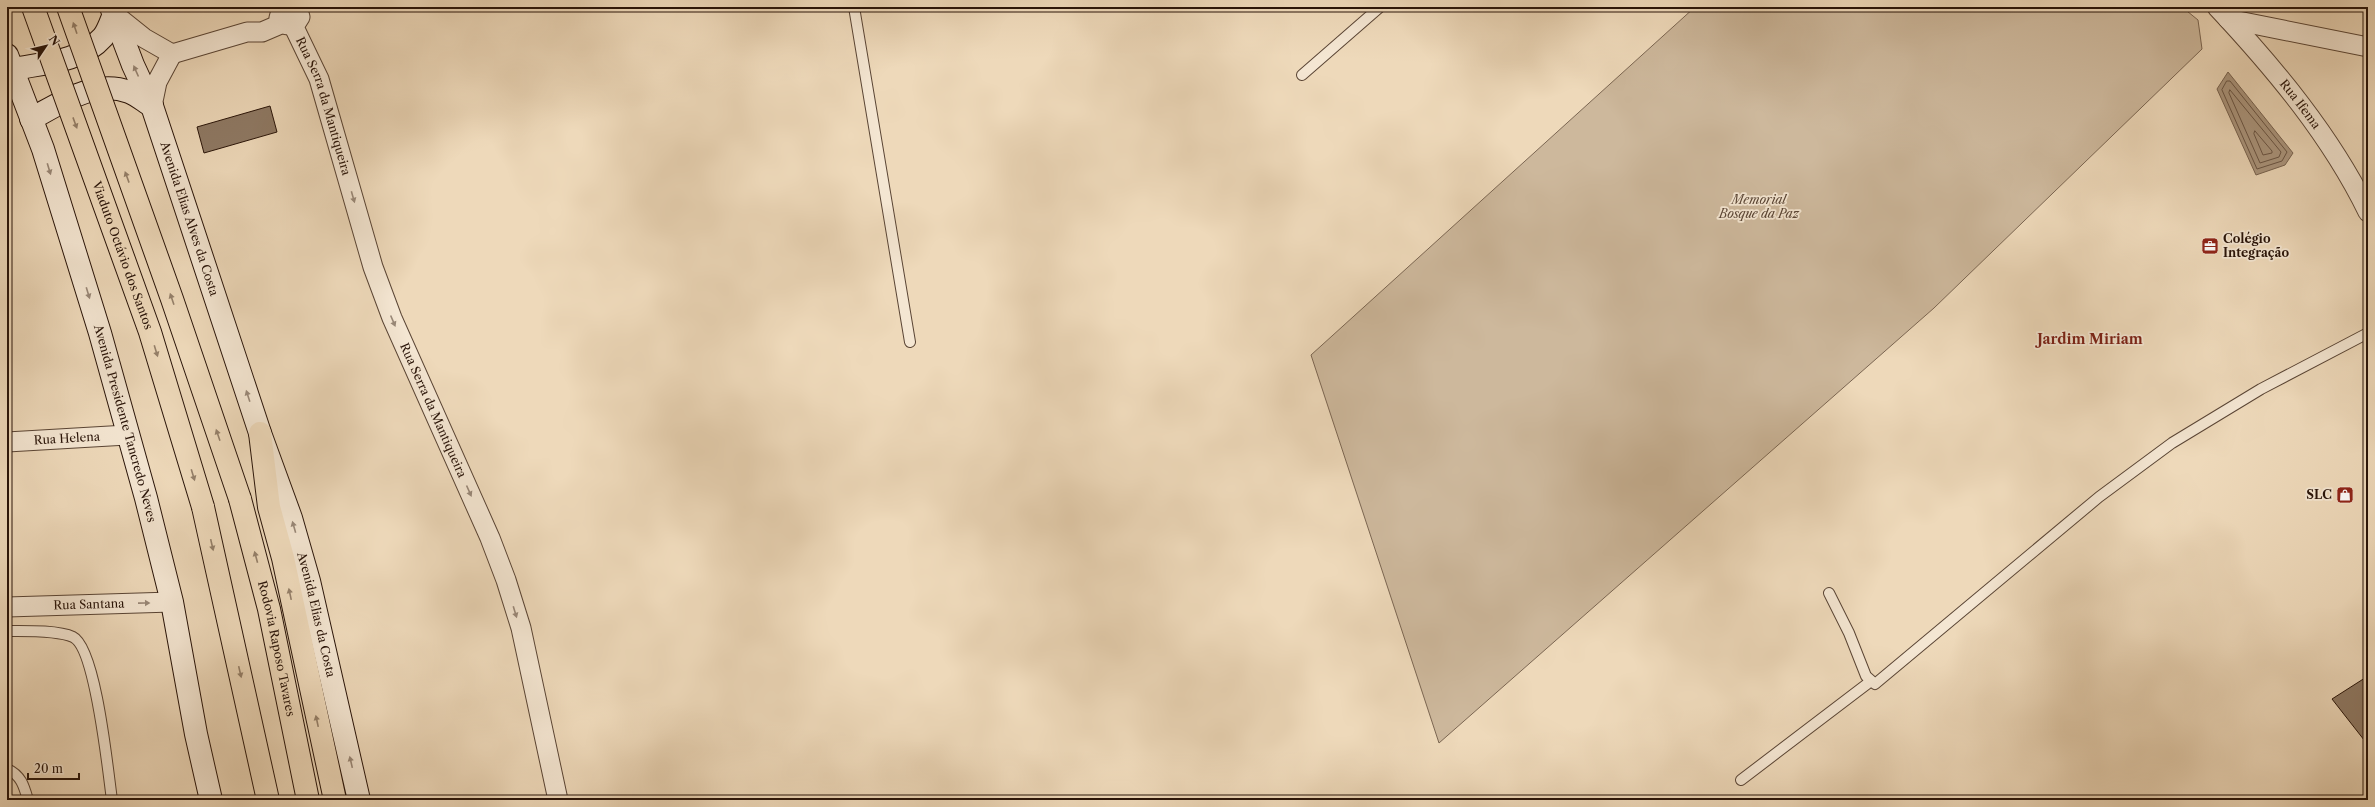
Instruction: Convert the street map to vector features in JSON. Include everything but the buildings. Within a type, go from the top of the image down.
[{"type":"highway","name":"Viaduto Octávio dos Santos","points":[[33,7],[150,332],[203,507],[268,800]]},
{"type":"highway","name":"Rodovia Raposo Tavares","points":[[68,7],[172,299],[240,499],[270,609],[308,800]]},
{"type":"highway","points":[[260,433],[269,507],[283,558],[335,800]]},
{"type":"main road","points":[[10,62],[68,58],[79,54],[104,36],[113,11]]},
{"type":"main road","name":"Avenida Elias Alves da Costa","points":[[113,11],[152,106],[260,433]]},
{"type":"main road","name":"Avenida Presidente Tancredo Neves","points":[[10,62],[32,118],[100,333],[127,436],[146,498],[172,602],[196,734],[212,800]]},
{"type":"main road","points":[[32,118],[75,95],[106,88],[130,93],[152,106]]},
{"type":"main road","name":"Avenida Elias da Costa","points":[[260,433],[291,518],[309,581],[359,800]]},
{"type":"street","points":[[113,11],[144,38],[172,54]]},
{"type":"street","points":[[152,106],[157,82],[172,54],[247,32],[258,21],[285,13]]},
{"type":"street","name":"Rua Serra da Mantiqueira","points":[[285,13],[319,79],[373,267],[392,318],[490,538],[506,580],[520,628],[558,800]]},
{"type":"street","points":[[2222,13],[2368,47]]},
{"type":"street","name":"Rua Ifema","points":[[2222,13],[2309,115],[2343,167],[2368,212]]},
{"type":"street","name":"Rua Helena","points":[[7,442],[127,436]]},
{"type":"street","name":"Rua Santana","points":[[7,606],[172,602]]},
{"type":"lane","points":[[854,7],[910,342]]},
{"type":"lane","points":[[1302,75],[1380,7]]},
{"type":"lane","points":[[1829,593],[1842,618],[1866,676],[1875,684],[2099,497],[2172,443],[2261,389],[2368,333]]},
{"type":"lane","points":[[7,631],[62,633],[74,637],[85,651],[94,680],[112,800]]},
{"type":"lane","points":[[1741,780],[1870,681]]},
{"type":"lane","points":[[7,769],[18,776],[24,784],[28,800]]},
{"type":"green space","name":"Memorial Bosque da Paz","points":[[1695,7],[2182,7],[2198,20],[2202,49],[1934,308],[1439,743],[1311,355]]},
{"type":"water","points":[[2228,72],[2293,153],[2285,165],[2256,175],[2217,89]]},
{"type":"place","name":"Colégio Integração","points":[[2210,246]]},
{"type":"place","name":"SLC","points":[[2345,495]]},
{"type":"district","name":"Jardim Miriam","points":[[2090,339]]}]
